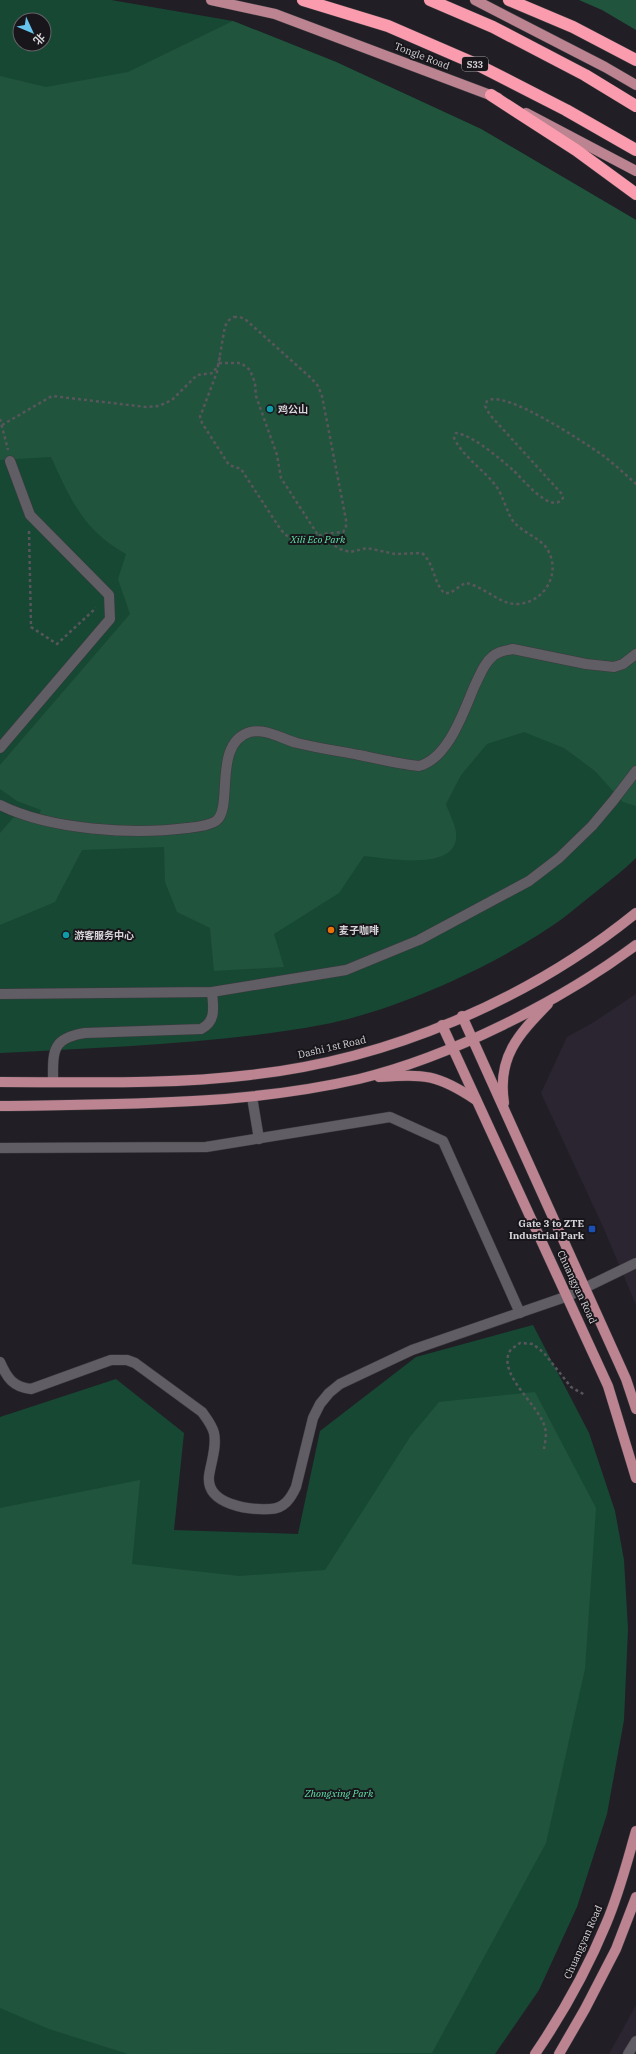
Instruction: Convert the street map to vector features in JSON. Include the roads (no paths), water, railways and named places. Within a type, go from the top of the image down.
[{"type":"highway","name":"S33","points":[[303,0],[388,26],[478,65],[566,110],[636,150]]},
{"type":"highway","points":[[430,0],[493,26],[585,75],[636,106]]},
{"type":"highway","points":[[509,0],[573,27],[636,60]]},
{"type":"highway","points":[[491,95],[576,150],[636,194]]},
{"type":"main road","name":"Tongle Road","points":[[211,0],[275,14],[491,95],[636,171]]},
{"type":"main road","points":[[475,0],[531,28],[636,85]]},
{"type":"main road","name":"Dashi 1st Road","points":[[0,1082],[161,1082],[251,1075],[351,1056],[418,1036],[528,986],[612,933],[636,913]]},
{"type":"main road","points":[[359,1079],[419,1060],[472,1038],[588,979],[636,945]]},
{"type":"main road","points":[[505,1115],[502,1087],[505,1062],[513,1043],[522,1031],[553,998]]},
{"type":"main road","name":"Chuangyan Road","points":[[462,1016],[505,1115],[626,1379],[636,1409]]},
{"type":"main road","name":"Chuangyan Road","points":[[442,1025],[568,1296],[608,1386],[636,1478]]},
{"type":"main road","points":[[0,1106],[148,1104],[252,1097],[359,1079],[410,1075],[428,1076],[444,1081],[476,1100]]},
{"type":"main road","name":"Chuangyan Road","points":[[535,2054],[557,2022],[586,1968],[606,1923],[636,1831]]},
{"type":"main road","points":[[559,2054],[586,2009],[616,1949],[636,1896]]},
{"type":"lane","points":[[0,748],[110,619],[109,595],[30,515],[10,461]]},
{"type":"lane","points":[[0,805],[14,811],[60,823],[107,830],[171,830],[208,824],[217,820],[222,813],[227,763],[231,750],[239,740],[248,733],[256,731],[267,732],[296,742],[419,766],[428,763],[446,744],[456,728],[483,668],[493,656],[502,651],[513,649],[586,664],[614,666],[623,664],[636,654]]},
{"type":"lane","points":[[0,994],[212,992],[346,970],[419,940],[529,880],[560,858],[609,806],[636,771]]},
{"type":"lane","points":[[53,1082],[53,1055],[55,1048],[62,1040],[72,1035],[85,1033],[201,1028],[208,1026],[212,1020],[214,1012],[212,992]]},
{"type":"lane","points":[[252,1097],[259,1139]]},
{"type":"lane","points":[[0,1148],[206,1148],[390,1117],[444,1141],[520,1313]]},
{"type":"lane","points":[[0,1362],[7,1377],[13,1384],[22,1388],[31,1389],[112,1360],[127,1360],[135,1363],[202,1412],[210,1422],[214,1433],[214,1446],[209,1478],[212,1490],[221,1500],[232,1504],[262,1509],[273,1509],[284,1505],[292,1497],[296,1487],[313,1418],[320,1404],[329,1393],[340,1384],[412,1350],[568,1296],[636,1263]]},
{"type":"lane","points":[[628,2054],[636,2041]]},
{"type":"place","name":"鸡公山","points":[[270,409]]},
{"type":"place","name":"麦子咖啡","points":[[331,930]]},
{"type":"place","name":"游客服务中心","points":[[66,935]]},
{"type":"place","name":"Gate 3 to ZTE Industrial Park","points":[[592,1229]]},
{"type":"park label","name":"Xili Eco Park","points":[[318,539]]},
{"type":"park label","name":"Zhongxing Park","points":[[339,1793]]}]
